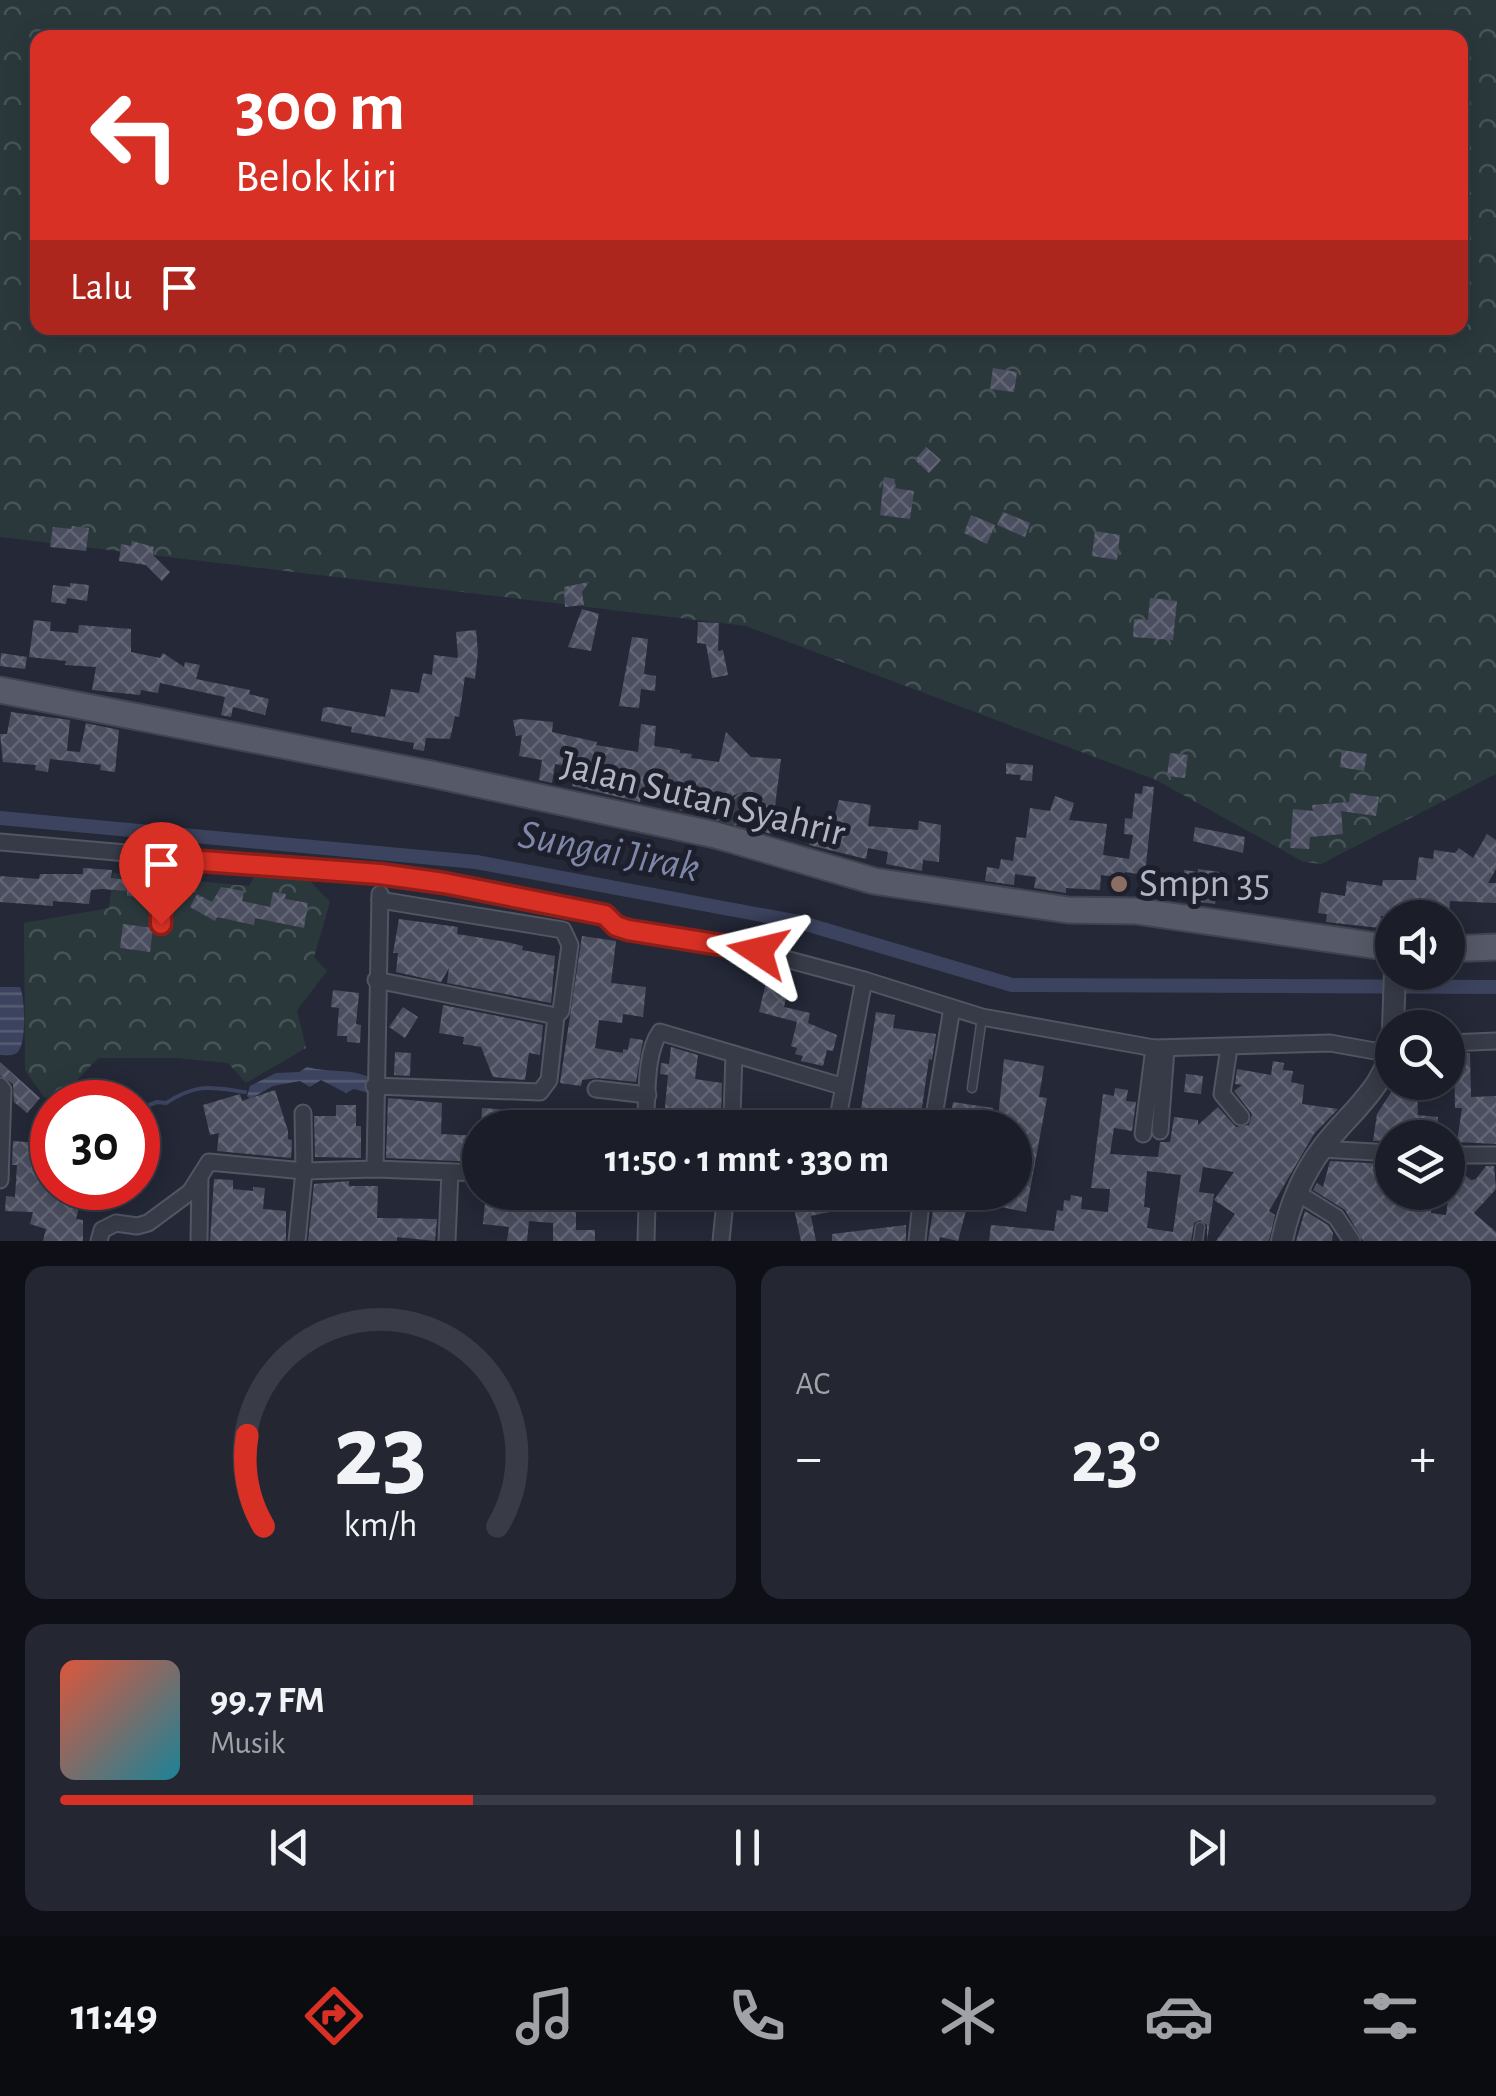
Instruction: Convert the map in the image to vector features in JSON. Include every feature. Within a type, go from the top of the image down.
[{"type":"main road","name":"Jalan Sutan Syahrir","points":[[0,690],[430,774],[716,835],[874,880],[1068,910],[1136,911],[1375,946]]},
{"type":"main road","points":[[1465,948],[1496,947]]},
{"type":"street","points":[[716,835],[742,803]]},
{"type":"street","points":[[0,842],[380,874],[444,883],[593,912],[608,916],[616,926],[628,930],[737,946],[982,1017],[1160,1049],[1330,1043],[1375,1046]]},
{"type":"street","points":[[374,1169],[380,874]]},
{"type":"street","points":[[374,1086],[540,1092],[549,1080],[570,945],[564,930],[380,900]]},
{"type":"street","points":[[376,980],[556,1016]]},
{"type":"street","points":[[838,1110],[864,980]]},
{"type":"street","points":[[935,1110],[952,1008]]},
{"type":"street","points":[[647,1110],[660,1032],[841,1086]]},
{"type":"street","points":[[1465,1042],[1496,1041]]},
{"type":"street","points":[[1229,1048],[1223,1096],[1241,1117]]},
{"type":"street","points":[[1152,1132],[1160,1049]]},
{"type":"street","points":[[734,1054],[734,1110]]},
{"type":"street","points":[[0,1086],[0,1180]]},
{"type":"street","points":[[1282,1241],[1296,1192],[1321,1149],[1375,1088]]},
{"type":"street","points":[[596,1089],[648,1095]]},
{"type":"street","points":[[297,1241],[304,1171],[303,1113]]},
{"type":"street","points":[[1321,1149],[1375,1152]]},
{"type":"street","points":[[1465,1155],[1496,1155]]},
{"type":"street","points":[[99,1241],[102,1230],[110,1224],[137,1226],[162,1214],[190,1192],[206,1163],[304,1171],[462,1172]]},
{"type":"street","points":[[447,1241],[450,1172]]},
{"type":"street","points":[[199,1241],[200,1176]]},
{"type":"street","points":[[1296,1192],[1336,1217],[1352,1241]]},
{"type":"street","points":[[646,1241],[647,1210]]},
{"type":"street","points":[[720,1241],[724,1210]]},
{"type":"street","points":[[917,1241],[920,1210]]},
{"type":"lane","points":[[161,858],[161,924]]},
{"type":"lane","points":[[972,1088],[982,1017]]},
{"type":"lane","points":[[1198,1241],[1200,1228]]},
{"type":"green space","points":[[0,0],[1496,0],[1496,774],[1321,864],[1304,862],[1156,780],[746,626],[0,537]]},
{"type":"green space","points":[[265,856],[289,859],[330,902],[314,957],[327,971],[297,1010],[306,1048],[246,1083],[228,1063],[177,1058],[98,1058],[77,1080],[32,1080],[25,1070],[24,923],[109,908],[113,873],[249,886]]},
{"type":"water","points":[[0,987],[20,987],[22,992],[22,1041],[13,1055],[0,1055]]},
{"type":"water","points":[[307,1067],[369,1077],[372,1094],[354,1089],[346,1093],[321,1080],[310,1087],[300,1081],[273,1086],[250,1099],[247,1096],[250,1086],[276,1073],[299,1072]]},
{"type":"building","points":[[993,368],[1017,372],[1014,392],[990,389]]},
{"type":"building","points":[[926,447],[941,460],[929,473],[915,460]]},
{"type":"building","points":[[884,477],[895,479],[894,488],[914,491],[910,519],[880,515]]},
{"type":"building","points":[[1003,512],[1030,523],[1025,537],[997,525]]},
{"type":"building","points":[[971,515],[995,525],[987,544],[964,533]]},
{"type":"building","points":[[53,527],[89,528],[86,551],[50,547]]},
{"type":"building","points":[[1095,531],[1120,535],[1117,560],[1092,556]]},
{"type":"building","points":[[132,541],[154,547],[153,555],[170,572],[162,581],[146,565],[119,561],[121,544],[131,546]]},
{"type":"building","points":[[589,582],[582,592],[584,605],[565,607],[564,587]]},
{"type":"building","points":[[70,583],[89,585],[87,601],[67,598],[66,604],[51,602],[53,585],[70,587]]},
{"type":"building","points":[[1150,598],[1177,601],[1173,640],[1133,637],[1134,619],[1148,620]]},
{"type":"building","points":[[582,609],[599,614],[591,651],[568,647]]},
{"type":"building","points":[[34,620],[51,622],[50,631],[78,633],[79,625],[131,629],[131,652],[160,658],[163,653],[184,667],[185,662],[200,665],[196,679],[250,690],[249,694],[269,699],[265,715],[233,707],[231,717],[221,715],[225,697],[160,683],[158,693],[141,690],[140,695],[92,690],[96,667],[29,657]]},
{"type":"building","points":[[698,622],[719,623],[718,651],[723,650],[728,675],[712,678],[706,644],[697,643]]},
{"type":"building","points":[[476,630],[475,679],[465,677],[459,717],[455,716],[450,739],[426,738],[424,751],[413,749],[414,743],[351,732],[352,727],[321,721],[323,708],[329,707],[385,717],[391,689],[419,693],[423,673],[432,675],[434,655],[458,658],[456,632]]},
{"type":"building","points":[[632,637],[648,639],[644,674],[656,676],[655,691],[641,689],[639,708],[619,706]]},
{"type":"building","points":[[1,653],[27,657],[25,669],[0,666]]},
{"type":"building","points":[[11,712],[70,720],[67,751],[80,752],[86,723],[119,730],[115,772],[100,770],[101,765],[50,759],[48,772],[35,770],[36,765],[3,762],[0,734],[7,734]]},
{"type":"building","points":[[513,720],[553,722],[552,732],[638,752],[641,724],[656,726],[654,746],[719,762],[726,732],[751,757],[781,759],[772,830],[770,834],[741,822],[753,804],[745,792],[734,795],[722,810],[691,786],[688,812],[673,809],[674,799],[665,798],[665,792],[642,789],[640,802],[572,786],[575,768],[555,764],[552,783],[539,780],[542,760],[519,756],[522,735],[516,736]]},
{"type":"building","points":[[1342,750],[1367,754],[1364,771],[1340,767]]},
{"type":"building","points":[[1170,753],[1188,755],[1185,778],[1167,776]]},
{"type":"building","points":[[1006,763],[1033,765],[1032,781],[1006,774]]},
{"type":"building","points":[[1143,786],[1154,787],[1145,875],[1101,875],[1100,890],[1066,888],[1066,893],[1034,888],[1036,877],[1015,874],[1014,885],[985,881],[987,867],[999,869],[1001,859],[1013,861],[1016,837],[1026,838],[1030,808],[1050,811],[1055,796],[1074,803],[1069,820],[1107,824],[1103,855],[1129,859],[1133,835],[1124,834],[1125,818],[1132,819],[1135,793],[1142,794]]},
{"type":"building","points":[[1350,793],[1379,797],[1376,816],[1341,811],[1343,834],[1310,837],[1309,849],[1290,848],[1293,809],[1313,811],[1312,805],[1349,802]]},
{"type":"building","points":[[839,800],[871,805],[868,826],[918,830],[919,821],[941,825],[939,862],[923,860],[922,871],[886,864],[888,852],[868,848],[866,859],[809,845],[813,823],[832,826]]},
{"type":"building","points":[[1195,827],[1245,837],[1243,853],[1193,841]]},
{"type":"building","points":[[1487,834],[1496,840],[1496,869],[1488,883],[1496,883],[1496,903],[1375,900],[1375,927],[1326,922],[1327,914],[1318,913],[1321,892],[1345,896],[1347,881],[1382,886],[1383,880],[1416,880],[1419,857],[1433,859],[1434,850],[1455,853],[1459,848],[1473,858]]},
{"type":"building","points":[[83,868],[112,870],[111,878],[143,882],[141,897],[127,896],[127,891],[102,889],[91,890],[89,904],[0,902],[0,876],[39,879],[40,874],[83,874]]},
{"type":"building","points":[[1184,870],[1220,872],[1215,904],[1193,901],[1195,890],[1182,889]]},
{"type":"building","points":[[221,887],[244,891],[242,901],[270,907],[273,892],[286,894],[285,899],[308,903],[304,928],[255,918],[254,925],[217,917],[215,921],[190,907],[197,894],[212,902]]},
{"type":"building","points":[[399,919],[458,927],[457,934],[507,942],[523,946],[522,950],[555,956],[551,1003],[447,983],[449,968],[441,982],[396,972],[398,953],[393,953]]},
{"type":"building","points":[[123,924],[153,928],[150,952],[120,948]]},
{"type":"building","points":[[582,936],[616,941],[611,983],[646,987],[643,1017],[623,1014],[622,1023],[599,1020],[595,1048],[623,1053],[623,1049],[628,1050],[630,1038],[643,1040],[636,1082],[597,1078],[582,1080],[581,1086],[560,1083]]},
{"type":"building","points":[[768,974],[791,979],[784,1007],[810,1013],[808,1023],[837,1035],[823,1066],[801,1061],[803,1056],[795,1054],[797,1048],[791,1046],[797,1022],[759,1012]]},
{"type":"building","points":[[333,990],[359,993],[356,1024],[361,1025],[360,1043],[337,1036],[339,1008],[331,1007]]},
{"type":"building","points":[[443,1005],[543,1025],[540,1055],[529,1053],[525,1080],[493,1077],[481,1047],[463,1044],[464,1037],[439,1033]]},
{"type":"building","points":[[403,1007],[418,1017],[405,1038],[389,1027]]},
{"type":"building","points":[[876,1012],[895,1015],[893,1028],[936,1034],[922,1110],[861,1110]]},
{"type":"building","points":[[671,1047],[698,1055],[695,1079],[722,1083],[721,1110],[665,1110],[668,1075],[660,1074],[661,1063],[669,1064]]},
{"type":"building","points":[[395,1052],[411,1053],[410,1076],[394,1075]]},
{"type":"building","points":[[1465,1053],[1470,1053],[1471,1097],[1496,1096],[1496,1144],[1465,1142],[1465,1120],[1460,1120],[1462,1108],[1455,1108],[1455,1100],[1465,1100]]},
{"type":"building","points":[[1004,1059],[1044,1066],[1039,1097],[1047,1098],[1032,1179],[1032,1110],[999,1110]]},
{"type":"building","points":[[1273,1061],[1284,1063],[1283,1070],[1293,1071],[1291,1082],[1304,1085],[1302,1104],[1338,1109],[1314,1134],[1269,1211],[1275,1215],[1269,1241],[1216,1241],[1235,1214],[1214,1200],[1234,1172],[1203,1167],[1199,1192],[1214,1194],[1207,1241],[1207,1225],[1200,1220],[1194,1223],[1191,1241],[989,1241],[991,1225],[1054,1231],[1057,1210],[1063,1211],[1064,1200],[1070,1201],[1071,1195],[1082,1197],[1081,1209],[1108,1212],[1110,1189],[1091,1188],[1103,1094],[1114,1096],[1115,1088],[1128,1090],[1126,1101],[1136,1102],[1132,1131],[1114,1128],[1110,1154],[1158,1157],[1160,1142],[1170,1142],[1174,1117],[1198,1120],[1198,1125],[1218,1107],[1236,1127],[1249,1125],[1252,1114],[1234,1091],[1242,1085],[1235,1084],[1237,1069],[1271,1075]],"holes":[[[1147,1171],[1181,1175],[1173,1232],[1147,1228]]]},
{"type":"building","points":[[0,1062],[30,1089],[27,1113],[14,1102],[13,1084],[0,1075]]},
{"type":"building","points":[[1186,1074],[1203,1076],[1201,1094],[1184,1092]]},
{"type":"building","points":[[275,1090],[288,1139],[292,1140],[291,1158],[217,1151],[219,1133],[210,1135],[203,1105],[240,1094],[242,1101]]},
{"type":"building","points":[[388,1098],[442,1103],[441,1134],[462,1135],[462,1161],[386,1158]]},
{"type":"building","points":[[1386,1100],[1418,1100],[1418,1115],[1438,1120],[1376,1120]]},
{"type":"building","points":[[953,1102],[993,1108],[993,1110],[952,1110]]},
{"type":"building","points":[[336,1105],[356,1105],[356,1126],[361,1126],[361,1158],[315,1157],[314,1116],[336,1116]]},
{"type":"building","points":[[13,1141],[30,1142],[30,1210],[78,1210],[76,1219],[83,1220],[83,1241],[43,1241],[46,1229],[30,1224],[33,1212],[5,1211],[6,1196],[15,1197],[17,1165],[12,1165]]},
{"type":"building","points":[[1330,1161],[1375,1163],[1375,1210],[1431,1210],[1446,1215],[1447,1210],[1465,1210],[1465,1175],[1476,1179],[1486,1166],[1494,1166],[1496,1189],[1474,1213],[1496,1232],[1496,1241],[1363,1241],[1345,1210],[1313,1190],[1317,1183],[1323,1187]]},
{"type":"building","points":[[214,1179],[233,1180],[233,1189],[265,1188],[263,1209],[286,1211],[286,1241],[210,1241]]},
{"type":"building","points":[[349,1181],[349,1186],[378,1186],[377,1218],[437,1219],[435,1241],[397,1237],[397,1241],[308,1241],[314,1184]]},
{"type":"building","points":[[484,1210],[576,1210],[576,1230],[595,1230],[595,1241],[553,1241],[553,1223],[529,1221],[527,1241],[507,1241],[509,1227],[483,1224]]},
{"type":"building","points":[[794,1210],[900,1210],[811,1216],[816,1241],[801,1241]]},
{"type":"building","points":[[933,1210],[966,1210],[958,1241],[940,1237],[939,1241],[928,1241]]},
{"type":"building","points":[[1305,1211],[1328,1225],[1332,1241],[1296,1241]]},
{"type":"building","points":[[906,1225],[906,1241],[832,1241],[832,1234]]},
{"type":"waterway","name":"Sungai Jirak","points":[[0,818],[476,862],[799,922],[1012,985],[1496,987]]},
{"type":"waterway","points":[[160,1102],[195,1089],[245,1092]]},
{"type":"place","name":"Smpn 35","points":[[1119,884]]},
{"type":"route","points":[[161,924],[161,858],[380,874],[444,883],[605,915],[616,926],[628,930],[758,951]]}]
